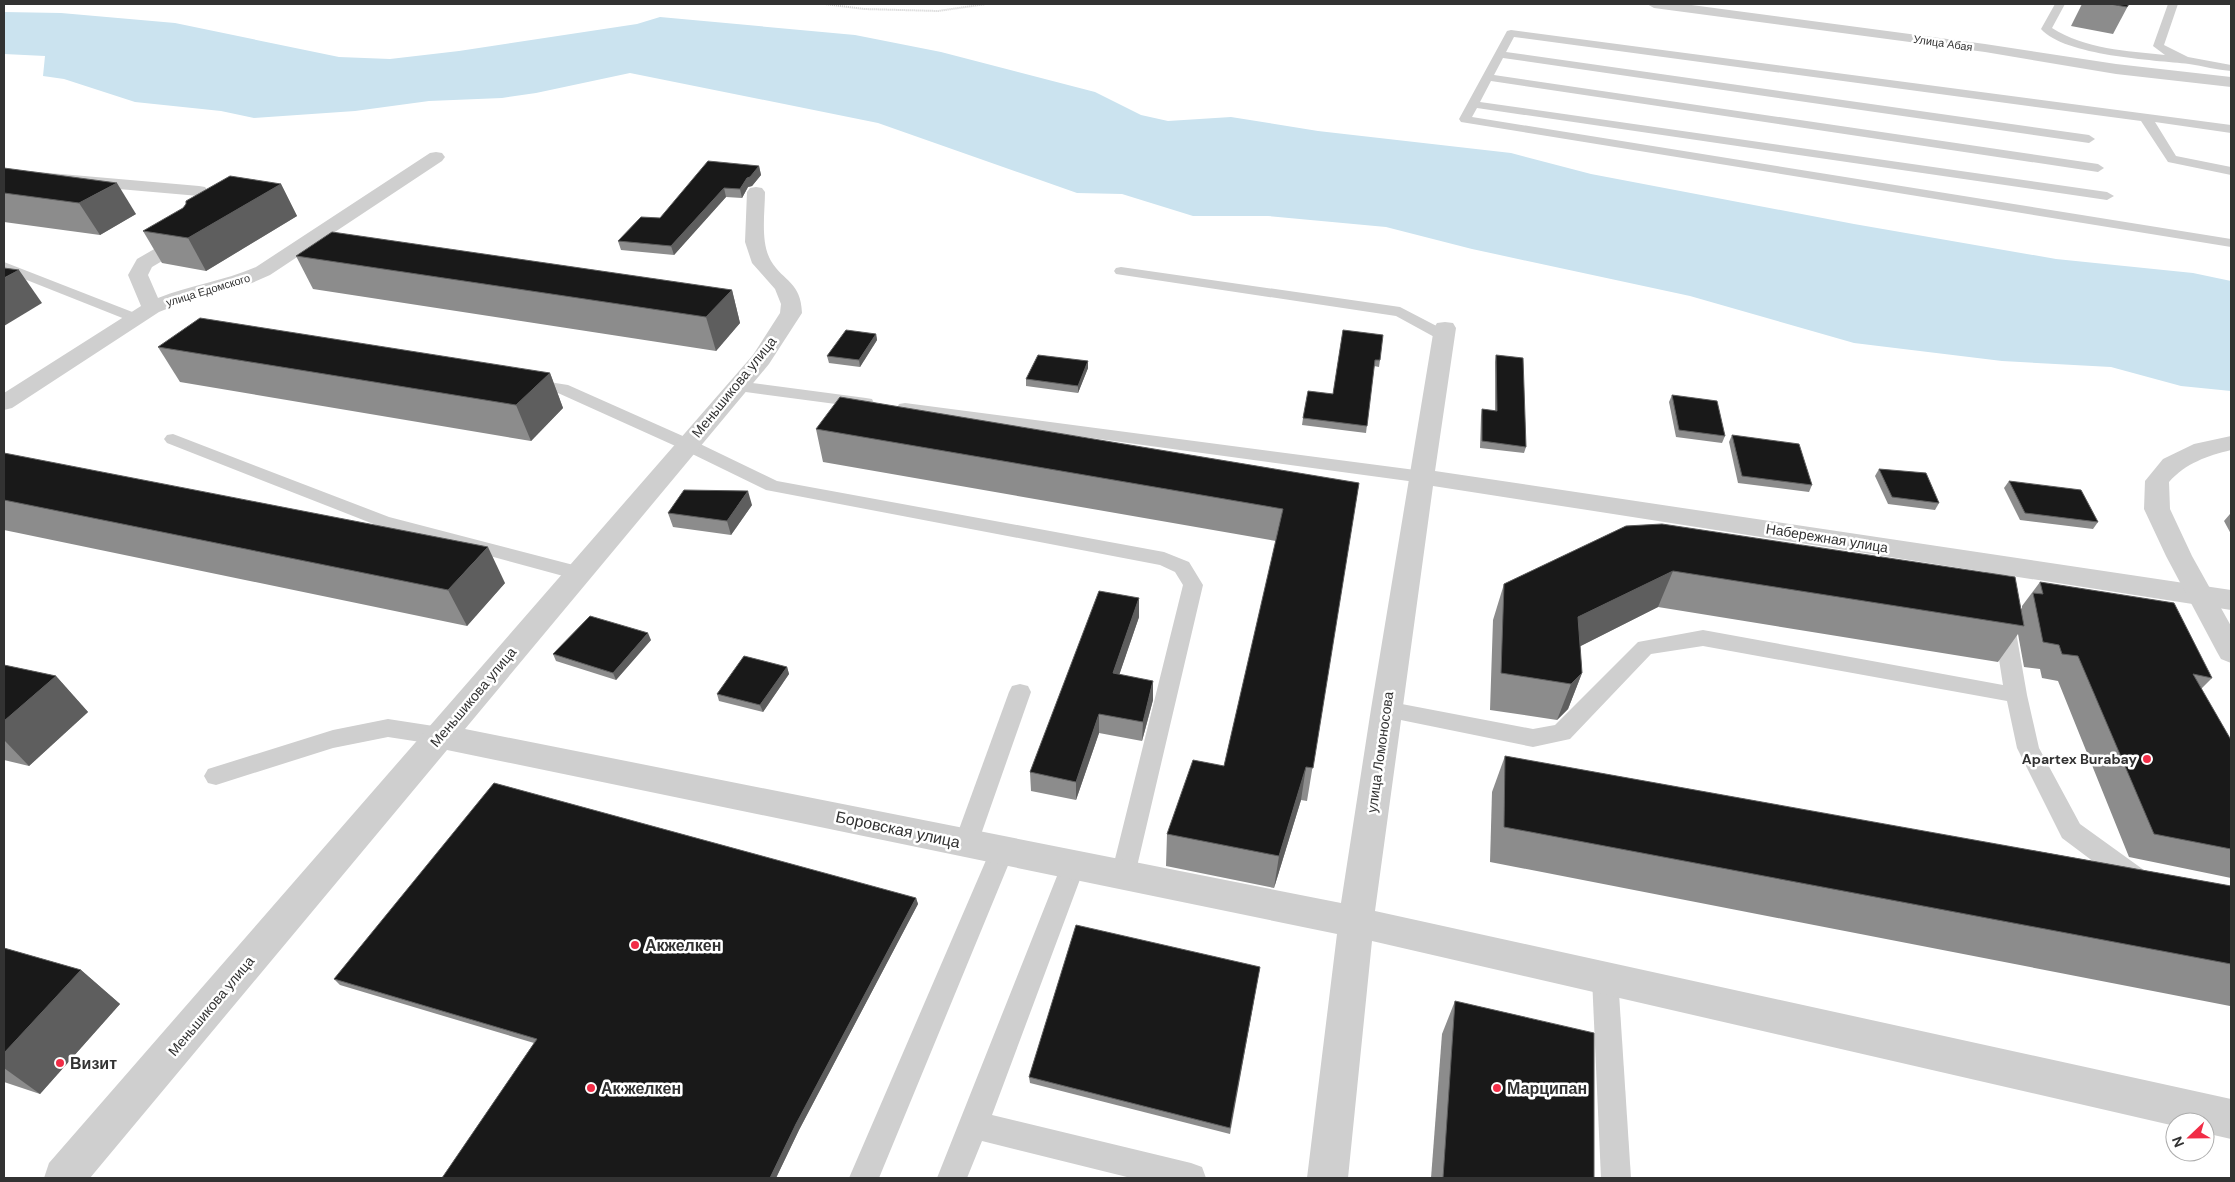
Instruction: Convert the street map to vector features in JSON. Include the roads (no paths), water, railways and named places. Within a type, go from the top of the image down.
[{"type":"street","name":"Улица Абая","points":[[1654,4],[1985,48],[2116,69],[2231,82]]},
{"type":"street","name":"улица Едомского","points":[[4,404],[143,313],[182,296],[245,279],[264,270],[436,157]]},
{"type":"street","points":[[4,174],[199,191]]},
{"type":"street","name":"Меньшикова улица","points":[[64,1178],[761,358],[791,313],[791,304],[785,287],[762,263],[754,242],[756,192]]},
{"type":"street","points":[[143,313],[138,275],[144,263],[193,235]]},
{"type":"street","name":"улица Ломоносова","points":[[1327,1178],[1356,922],[1386,709],[1445,332]]},
{"type":"street","points":[[2231,443],[2203,449],[2172,464],[2158,481],[2157,509],[2179,556],[2231,652]]},
{"type":"street","name":"Набережная улица","points":[[1423,477],[2231,600]]},
{"type":"street","name":"Боровская улица","points":[[440,736],[1072,866],[1356,922],[2231,1119]]},
{"type":"lane","points":[[2060,4],[2046,29],[2053,35],[2087,47],[2231,68]]},
{"type":"lane","points":[[2173,4],[2158,46],[2168,54],[2189,61]]},
{"type":"lane","points":[[2231,129],[1511,33],[1465,119],[2231,243]]},
{"type":"lane","points":[[1500,54],[2089,139]]},
{"type":"lane","points":[[1487,78],[2098,168]]},
{"type":"lane","points":[[1473,104],[2107,196]]},
{"type":"lane","points":[[2080,109],[2116,225]]},
{"type":"lane","points":[[2145,117],[2172,159],[2231,171]]},
{"type":"lane","points":[[4,266],[143,313]]},
{"type":"lane","points":[[1121,271],[1400,312],[1445,332]]},
{"type":"lane","points":[[4,280],[19,272]]},
{"type":"lane","points":[[514,381],[562,389],[688,445],[772,486],[1164,559],[1182,568],[1193,585],[1123,875]]},
{"type":"lane","points":[[737,386],[1423,477]]},
{"type":"lane","points":[[173,439],[382,521],[578,573]]},
{"type":"lane","points":[[1994,563],[2016,695],[2028,748],[2070,831],[2138,881],[2157,888]]},
{"type":"lane","points":[[1386,709],[1533,738],[1562,733],[1646,647],[1703,638],[2016,695]]},
{"type":"lane","points":[[966,843],[1020,692]]},
{"type":"lane","points":[[216,776],[334,740],[388,728],[440,736]]},
{"type":"lane","points":[[864,1178],[1002,851]]},
{"type":"lane","points":[[952,1178],[974,1125],[1072,866]]},
{"type":"lane","points":[[1605,978],[1616,1178]]},
{"type":"lane","points":[[974,1125],[1191,1178]]},
{"type":"water","points":[[4,12],[61,13],[175,23],[339,57],[390,59],[459,51],[637,24],[660,17],[855,35],[941,52],[1095,92],[1141,115],[1168,121],[1231,117],[1318,131],[1511,153],[1591,174],[1854,224],[2056,259],[2193,273],[2231,281],[2231,391],[2181,386],[2111,367],[2002,361],[1854,343],[1690,296],[1472,249],[1386,227],[1268,216],[1193,216],[1122,194],[1077,193],[878,123],[630,73],[536,93],[502,98],[429,101],[355,111],[254,118],[221,111],[135,102],[64,79],[43,76],[45,56],[4,54]]},
{"type":"place","name":"Apartex Burabay","points":[[2147,759]]},
{"type":"place","name":"Акжелкен","points":[[635,945]]},
{"type":"place","name":"Визит","points":[[60,1063]]},
{"type":"place","name":"Ак желкен","points":[[591,1088]]},
{"type":"place","name":"Марципан","points":[[1497,1088]]}]
